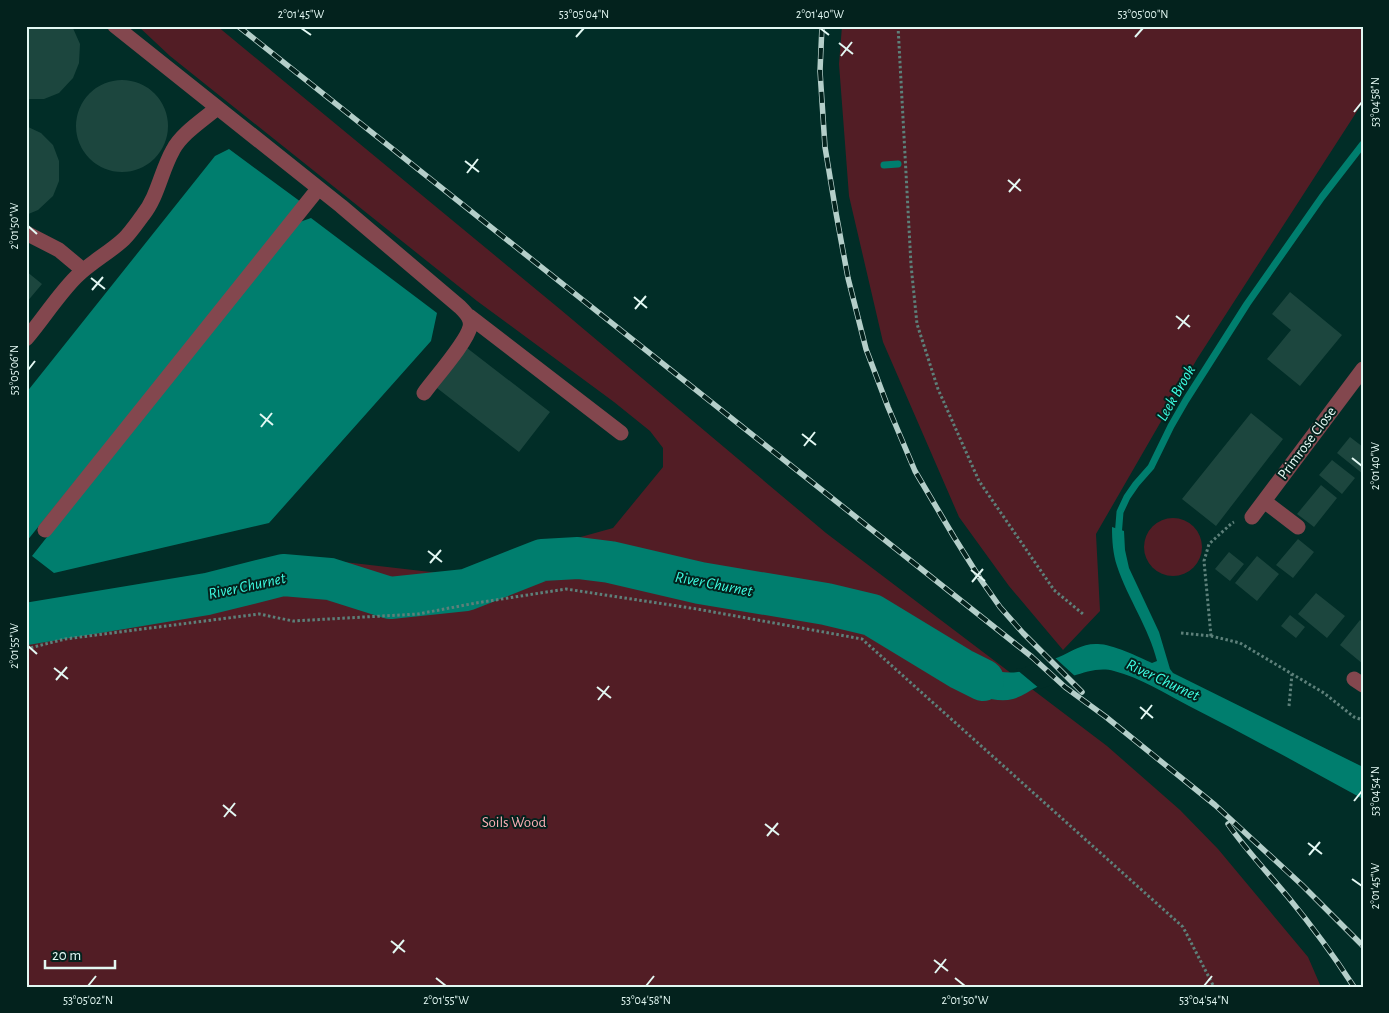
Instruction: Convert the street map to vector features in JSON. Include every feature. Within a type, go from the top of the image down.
[{"type":"street","points":[[115,26],[318,188],[453,300],[469,316],[621,433]]},
{"type":"street","points":[[26,339],[74,279],[125,238],[145,213],[174,148],[187,133],[217,108]]},
{"type":"street","points":[[45,530],[318,188]]},
{"type":"street","points":[[26,234],[59,250],[83,270]]},
{"type":"street","points":[[424,393],[465,339],[471,326],[469,316]]},
{"type":"street","name":"Primrose Close","points":[[1252,517],[1363,369]]},
{"type":"street","points":[[1264,501],[1298,527]]},
{"type":"path","points":[[898,26],[911,265],[917,324],[938,389],[979,481],[1054,590],[1083,614]]},
{"type":"path","points":[[1211,636],[1204,561],[1210,544],[1232,523],[1252,517]]},
{"type":"path","points":[[26,649],[65,639],[259,614],[293,621],[418,614],[566,589],[697,609],[862,639],[1182,927],[1214,987]]},
{"type":"path","points":[[1181,633],[1211,636],[1240,643],[1324,693],[1354,717],[1363,720]]},
{"type":"path","points":[[1289,706],[1292,674]]},
{"type":"green space","name":"Soils Wood","points":[[138,26],[217,26],[561,310],[826,533],[1107,746],[1180,810],[1218,849],[1308,957],[1321,987],[26,987],[26,612],[292,556],[448,574],[613,528],[663,467],[663,448],[650,431],[614,402],[477,301],[170,56]]},
{"type":"green space","points":[[842,26],[1363,26],[1363,102],[1197,359],[1096,534],[1100,611],[1063,650],[1009,586],[959,517],[883,342],[849,196],[839,64]]},
{"type":"green space","points":[[1173,518],[1189,523],[1197,531],[1202,547],[1197,563],[1189,571],[1173,576],[1157,571],[1149,563],[1144,547],[1149,531],[1157,523]]},
{"type":"water","points":[[229,149],[301,202],[26,542],[26,393],[215,156]]},
{"type":"water","points":[[311,218],[437,313],[431,341],[269,523],[54,573],[32,556],[294,224]]},
{"type":"water","points":[[1112,527],[1124,531],[1125,550],[1129,568],[1159,632],[1170,669],[1173,673],[1363,767],[1363,799],[1152,686],[1124,674],[1104,670],[1088,672],[1037,687],[1013,699],[1002,700],[990,699],[966,689],[925,661],[938,643],[978,666],[1000,672],[1028,670],[1078,648],[1093,644],[1118,648],[1152,663],[1157,661],[1149,637],[1117,566],[1113,547]]},
{"type":"pier","points":[[1053,656],[1076,677],[1040,689],[1016,669],[1023,668]]},
{"type":"building","points":[[26,26],[72,26],[80,44],[79,63],[73,78],[59,93],[44,99],[26,99]]},
{"type":"building","points":[[122,80],[140,84],[155,93],[164,108],[168,126],[164,144],[155,159],[140,168],[122,172],[104,168],[89,159],[80,144],[76,126],[80,108],[89,93],[104,84]]},
{"type":"building","points":[[26,126],[41,133],[53,145],[59,161],[59,181],[53,196],[38,210],[26,215]]},
{"type":"building","points":[[26,271],[42,284],[26,303]]},
{"type":"building","points":[[1290,292],[1342,335],[1300,386],[1267,359],[1291,330],[1272,314]]},
{"type":"building","points":[[467,348],[550,412],[519,452],[437,388]]},
{"type":"building","points":[[1251,413],[1283,439],[1216,526],[1182,499]]},
{"type":"building","points":[[1350,437],[1363,447],[1363,474],[1337,453]]},
{"type":"building","points":[[1332,460],[1355,478],[1342,494],[1319,475]]},
{"type":"building","points":[[1321,485],[1337,498],[1314,527],[1297,514]]},
{"type":"building","points":[[1298,539],[1314,552],[1293,578],[1276,565]]},
{"type":"building","points":[[1229,552],[1244,564],[1230,581],[1215,569]]},
{"type":"building","points":[[1257,556],[1279,574],[1257,601],[1235,583]]},
{"type":"building","points":[[1316,593],[1345,616],[1327,638],[1298,614]]},
{"type":"building","points":[[1290,615],[1305,627],[1296,638],[1281,626]]},
{"type":"building","points":[[1360,620],[1363,622],[1363,664],[1340,645]]},
{"type":"waterway","name":"Leek Brook","points":[[1118,537],[1120,512],[1127,497],[1151,467],[1186,400],[1247,304],[1322,197],[1363,144]]},
{"type":"waterway","points":[[884,165],[898,164]]},
{"type":"waterway","name":"River Churnet","points":[[26,624],[207,594],[283,575],[330,579],[390,598],[466,590],[542,560],[578,558],[610,562],[700,583],[826,604],[872,615],[961,669],[983,680]]},
{"type":"railway","points":[[238,26],[1032,657],[1065,687],[1106,717],[1215,805],[1302,885],[1363,946]]},
{"type":"railway","points":[[822,26],[820,71],[825,147],[836,213],[848,278],[866,349],[888,407],[915,471],[981,580],[1000,607],[1023,633],[1082,692]]},
{"type":"railway","points":[[1228,824],[1306,919],[1354,987]]}]
